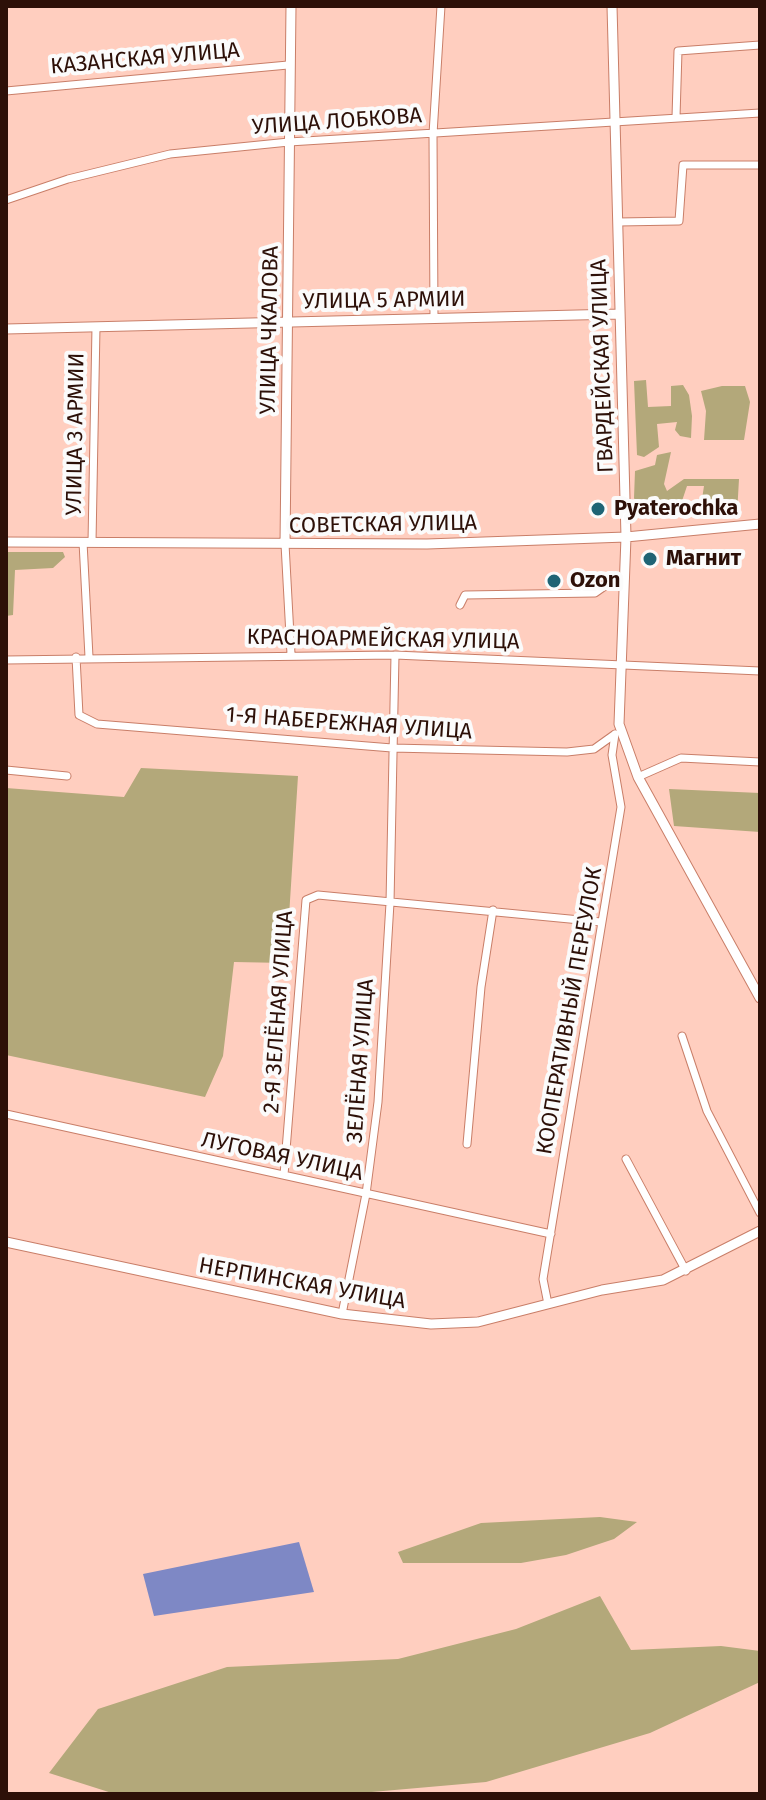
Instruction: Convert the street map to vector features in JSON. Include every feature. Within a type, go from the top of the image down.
[{"type":"main road","name":"УЛИЦА ЧКАЛОВА","points":[[285,544],[291,6]]},
{"type":"main road","name":"ГВАРДЕЙСКАЯ УЛИЦА","points":[[612,6],[626,537],[617,729]]},
{"type":"main road","name":"УЛИЦА 5 АРМИИ","points":[[6,329],[618,314]]},
{"type":"main road","name":"СОВЕТСКАЯ УЛИЦА","points":[[6,542],[427,544],[626,537],[760,524]]},
{"type":"main road","points":[[617,729],[638,777],[760,998]]},
{"type":"main road","name":"НЕРПИНСКАЯ УЛИЦА","points":[[6,1242],[342,1314],[431,1324],[463,1323],[602,1290],[663,1280],[760,1231]]},
{"type":"street","points":[[434,318],[433,134],[441,6]]},
{"type":"street","points":[[676,117],[678,51],[760,45]]},
{"type":"street","name":"КАЗАНСКАЯ УЛИЦА","points":[[6,91],[288,65]]},
{"type":"street","name":"УЛИЦА ЛОБКОВА","points":[[6,200],[139,160],[289,142],[760,113]]},
{"type":"street","points":[[618,222],[679,221],[683,165],[760,165]]},
{"type":"street","name":"УЛИЦА 3 АРМИИ","points":[[89,657],[87,542],[96,327]]},
{"type":"street","name":"УЛИЦА ЧКАЛОВА","points":[[285,544],[291,654]]},
{"type":"street","points":[[460,605],[465,595],[595,593],[605,586],[607,578],[625,578]]},
{"type":"street","name":"КРАСНОАРМЕЙСКАЯ УЛИЦА","points":[[6,660],[395,655],[760,671]]},
{"type":"street","name":"ЗЕЛЁНАЯ УЛИЦА","points":[[342,1314],[366,1194],[378,1102],[390,903],[395,655]]},
{"type":"street","name":"1-Я НАБЕРЕЖНАЯ УЛИЦА","points":[[76,657],[79,715],[97,724],[392,748],[567,752],[594,749],[617,729]]},
{"type":"street","name":"КООПЕРАТИВНЫЙ ПЕРЕУЛОК","points":[[548,1304],[543,1279],[601,922],[613,872],[621,807],[612,755],[617,729]]},
{"type":"street","points":[[638,777],[681,758],[760,762]]},
{"type":"street","points":[[6,770],[67,776]]},
{"type":"street","name":"2-Я ЗЕЛЁНАЯ УЛИЦА","points":[[284,1175],[306,900],[318,895],[390,903]]},
{"type":"street","points":[[390,903],[601,922]]},
{"type":"street","points":[[467,1144],[481,987],[493,910]]},
{"type":"street","points":[[682,1036],[707,1111],[760,1213]]},
{"type":"street","name":"ЛУГОВАЯ УЛИЦА","points":[[6,1114],[551,1234]]},
{"type":"street","points":[[626,1159],[686,1271]]},
{"type":"shaded area","points":[[646,380],[648,407],[671,406],[671,386],[683,385],[689,395],[692,416],[691,438],[680,436],[675,430],[677,422],[657,424],[659,447],[644,457],[637,455],[634,381]]},
{"type":"shaded area","points":[[722,386],[745,386],[750,402],[744,440],[704,440],[706,411],[701,391]]},
{"type":"shaded area","points":[[671,452],[664,484],[667,491],[684,479],[739,479],[737,514],[708,515],[702,499],[704,486],[687,486],[677,516],[667,512],[670,506],[657,501],[639,510],[634,498],[635,471],[655,465],[657,455]]},
{"type":"shaded area","points":[[6,552],[63,552],[65,557],[53,568],[15,570],[13,615],[6,616]]},
{"type":"shaded area","points":[[141,768],[298,776],[286,963],[234,962],[223,1056],[205,1097],[6,1055],[6,788],[124,797]]},
{"type":"shaded area","points":[[669,789],[760,793],[760,832],[674,826]]},
{"type":"shaded area","points":[[600,1517],[637,1522],[614,1539],[566,1555],[521,1563],[403,1563],[398,1552],[481,1523]]},
{"type":"shaded area","points":[[600,1596],[631,1650],[721,1646],[760,1651],[760,1682],[650,1733],[486,1782],[349,1794],[115,1794],[49,1773],[98,1709],[227,1667],[398,1659],[516,1629]]},
{"type":"water","points":[[299,1542],[314,1592],[154,1616],[143,1574]]},
{"type":"place","name":"Pyaterochka","points":[[598,509]]},
{"type":"place","name":"Магнит","points":[[650,559]]},
{"type":"place","name":"Ozon","points":[[554,581]]}]
